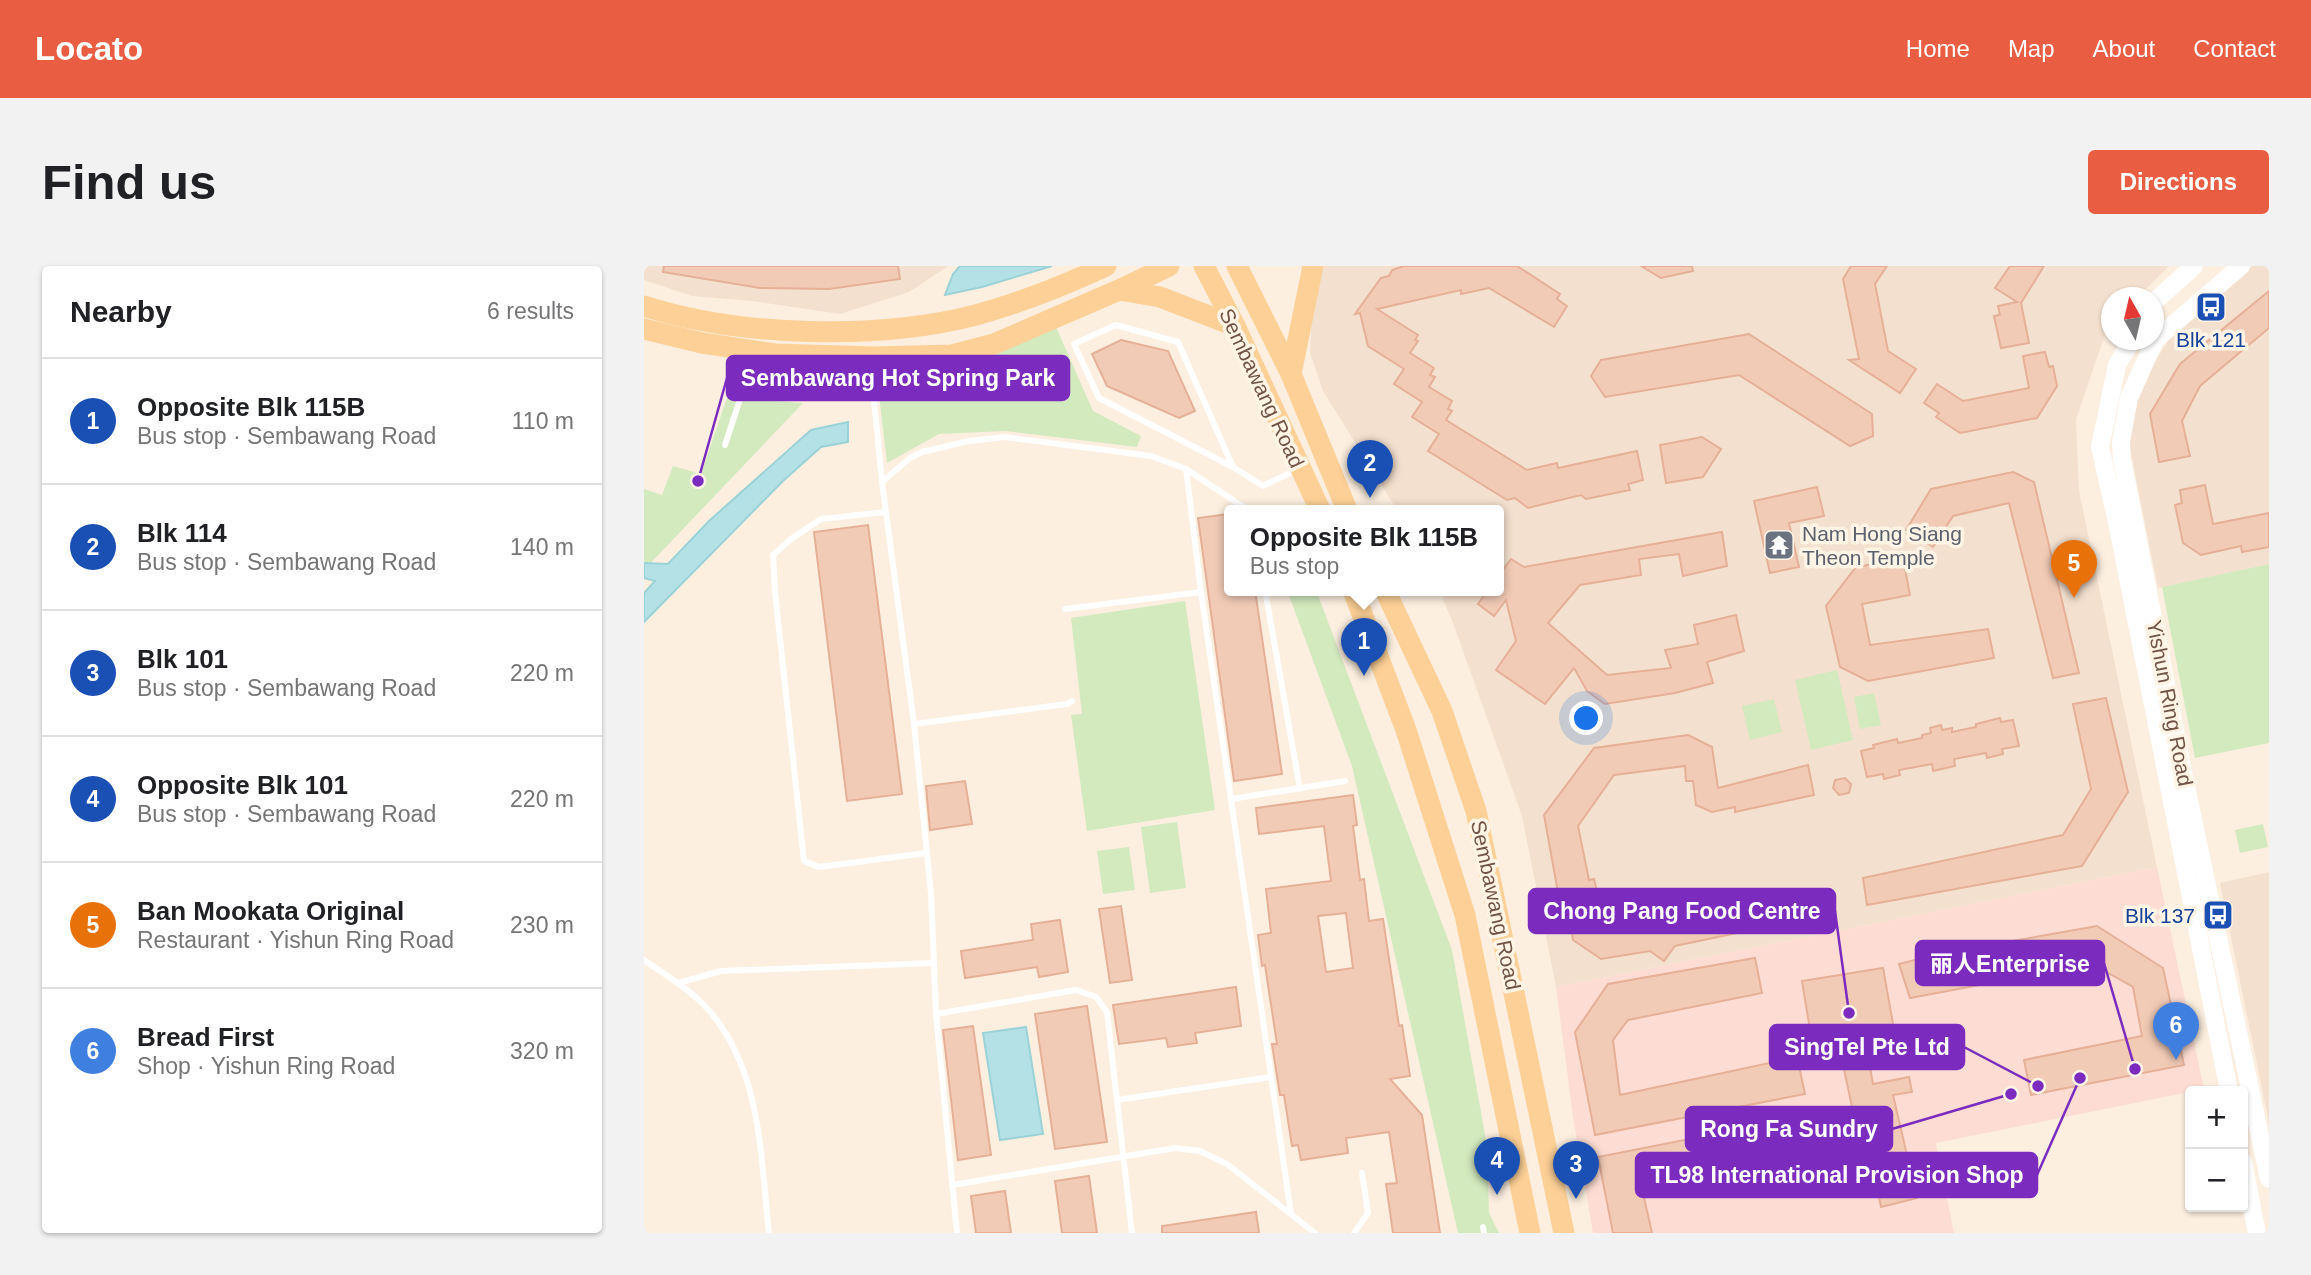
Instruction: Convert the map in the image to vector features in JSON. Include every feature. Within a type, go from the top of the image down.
[{"type":"main road","points":[[644,306],[707,321],[759,328],[864,330],[925,324],[976,314],[1072,281],[1106,266]]},
{"type":"main road","points":[[644,329],[702,343],[775,354],[874,358],[952,355],[994,344],[1169,266]]},
{"type":"main road","name":"Sembawang Road","points":[[1204,266],[1318,505]]},
{"type":"main road","name":"Sembawang Road","points":[[1237,266],[1291,374],[1345,505]]},
{"type":"main road","points":[[1291,374],[1313,266]]},
{"type":"main road","points":[[2164,293],[2194,266]]},
{"type":"main road","name":"Yishun Ring Road","points":[[2241,266],[2155,340],[2129,398],[2121,442],[2122,459],[2250,1123],[2269,1180]]},
{"type":"main road","points":[[1119,290],[1160,297],[1235,326]]},
{"type":"main road","name":"Yishun Ring Road","points":[[2126,350],[2117,365],[2099,447],[2117,522],[2228,1086]]},
{"type":"main road","name":"Sembawang Road","points":[[1355,596],[1406,730],[1465,915],[1530,1233]]},
{"type":"main road","name":"Sembawang Road","points":[[1388,596],[1441,711],[1476,811],[1564,1233]]},
{"type":"main road","points":[[2248,1187],[2257,1233]]},
{"type":"lane","points":[[1233,467],[1178,342],[1116,325],[1074,344],[1099,398],[1233,467],[1263,486],[1300,469]]},
{"type":"lane","points":[[725,445],[741,396],[775,354]]},
{"type":"lane","points":[[874,358],[874,400],[882,482],[914,724],[926,853],[936,1014],[957,1233]]},
{"type":"lane","points":[[882,482],[910,458],[922,452],[969,441],[1005,437],[1151,456],[1186,469],[1240,505]]},
{"type":"lane","points":[[1186,469],[1201,592],[1292,1214]]},
{"type":"lane","points":[[886,512],[821,519],[773,555],[804,861],[819,867],[926,853]]},
{"type":"lane","points":[[1065,609],[1201,592]]},
{"type":"lane","points":[[1266,596],[1300,789]]},
{"type":"lane","points":[[914,724],[1067,704],[1072,701]]},
{"type":"lane","points":[[1231,799],[1345,781]]},
{"type":"lane","points":[[644,960],[703,1004],[721,1025],[747,1074],[754,1099],[769,1233]]},
{"type":"lane","points":[[678,983],[721,971],[934,963]]},
{"type":"lane","points":[[936,1014],[1076,990],[1096,997],[1107,1012],[1132,1233]]},
{"type":"lane","points":[[1117,1100],[1272,1077]]},
{"type":"lane","points":[[952,1185],[1175,1148],[1200,1151],[1227,1164],[1315,1233]]},
{"type":"lane","points":[[1354,1233],[1368,1213],[1362,1172]]},
{"type":"shaded area","points":[[644,266],[948,266],[909,292],[840,314],[752,301],[692,296],[644,280]]},
{"type":"shaded area","points":[[1319,266],[2169,266],[2148,287],[2101,287],[2101,346],[2076,419],[2079,491],[2157,867],[1556,987],[1522,816],[1442,596],[1504,596],[1504,505],[1394,505],[1323,391],[1310,353],[1314,275]]},
{"type":"shaded area","points":[[2252,266],[2269,266],[2269,564],[2158,588],[2129,444],[2138,390],[2175,329]]},
{"type":"shaded area","points":[[2157,867],[2203,1086],[2185,1086],[2185,1093],[1936,1143],[1954,1233],[1593,1233],[1573,1117],[1556,987]]},
{"type":"shaded area","points":[[2269,872],[2269,1123],[2220,883]]},
{"type":"green space","points":[[1056,327],[1093,411],[1141,436],[1137,447],[1006,431],[939,434],[887,463],[879,395]]},
{"type":"green space","points":[[727,398],[803,403],[644,570],[644,489],[662,495],[673,466],[701,474]]},
{"type":"green space","points":[[2269,564],[2269,743],[2195,758],[2162,587]]},
{"type":"green space","points":[[1289,596],[1318,596],[1452,950],[1487,1146],[1489,1213],[1499,1233],[1458,1233],[1352,766]]},
{"type":"green space","points":[[1185,601],[1215,810],[1087,831],[1071,715],[1082,714],[1071,618]]},
{"type":"green space","points":[[1837,670],[1853,740],[1811,750],[1795,680]]},
{"type":"green space","points":[[1874,693],[1881,725],[1860,729],[1854,697]]},
{"type":"green space","points":[[1774,699],[1782,732],[1750,740],[1742,706]]},
{"type":"green space","points":[[1177,822],[1186,888],[1150,893],[1141,827]]},
{"type":"green space","points":[[2263,824],[2268,847],[2240,853],[2235,830]]},
{"type":"green space","points":[[1129,847],[1135,890],[1103,894],[1097,851]]},
{"type":"water","points":[[960,266],[1052,266],[945,295],[953,274]]},
{"type":"water","points":[[848,422],[848,442],[821,447],[783,481],[644,622],[644,593],[655,581],[644,578],[644,563],[668,564],[709,521],[811,430]]},
{"type":"water","points":[[1026,1027],[1043,1134],[1000,1140],[983,1033]]},
{"type":"building","points":[[664,266],[898,266],[900,279],[829,289],[760,288],[663,272]]},
{"type":"building","points":[[1404,266],[1517,266],[1560,294],[1557,299],[1567,306],[1554,327],[1489,288],[1461,294],[1461,290],[1377,309],[1418,335],[1415,340],[1418,341],[1410,353],[1434,368],[1430,375],[1435,377],[1429,387],[1452,401],[1448,409],[1452,411],[1446,420],[1527,470],[1557,463],[1558,468],[1637,451],[1643,480],[1628,484],[1630,490],[1586,499],[1581,495],[1528,508],[1515,498],[1507,500],[1428,451],[1439,434],[1412,417],[1422,402],[1394,384],[1404,369],[1368,346],[1360,313],[1355,314],[1381,278]]},
{"type":"building","points":[[1641,266],[1692,266],[1693,271],[1661,278]]},
{"type":"building","points":[[1851,266],[1887,266],[1875,284],[1888,351],[1916,369],[1900,393],[1849,360],[1859,359],[1843,279]]},
{"type":"building","points":[[2010,266],[2044,266],[2021,303],[2029,343],[2001,348],[1994,316],[2000,315],[1998,306],[2017,302],[1995,288]]},
{"type":"building","points":[[2269,291],[2269,328],[2200,386],[2182,421],[2190,456],[2159,462],[2150,414],[2180,364]]},
{"type":"building","points":[[1749,334],[1872,414],[1873,436],[1850,446],[1739,375],[1605,397],[1591,376],[1601,360]]},
{"type":"building","points":[[1121,340],[1168,351],[1195,411],[1179,418],[1107,386],[1092,354]]},
{"type":"building","points":[[2045,352],[2049,367],[2053,366],[2057,386],[2037,418],[1960,433],[1936,417],[1939,413],[1924,403],[1937,384],[1963,401],[2029,388],[2023,356]]},
{"type":"building","points":[[1702,437],[1721,449],[1703,477],[1666,483],[1660,445]]},
{"type":"building","points":[[2013,472],[2034,482],[2079,673],[2053,678],[2009,503],[1953,516],[1933,547],[1906,530],[1931,489]]},
{"type":"building","points":[[2205,485],[2213,524],[2269,513],[2269,547],[2242,552],[2241,546],[2201,555],[2183,543],[2175,505],[2182,503],[2180,490]]},
{"type":"building","name":"Nam Hong Siang Theon Temple","points":[[1817,487],[1824,516],[1789,523],[1799,567],[1770,573],[1754,501]]},
{"type":"building","points":[[1224,515],[1224,596],[1256,596],[1282,774],[1234,781],[1198,518]]},
{"type":"building","points":[[868,525],[902,794],[847,801],[814,532]]},
{"type":"building","points":[[1722,532],[1727,566],[1683,576],[1679,554],[1639,559],[1641,575],[1580,585],[1548,623],[1607,675],[1671,668],[1665,650],[1698,644],[1694,625],[1736,615],[1744,651],[1707,662],[1713,683],[1675,693],[1605,704],[1587,691],[1574,668],[1545,704],[1496,670],[1516,641],[1506,600],[1494,616],[1478,604],[1484,596],[1504,596],[1504,568],[1511,559],[1524,567]]},
{"type":"building","points":[[1903,559],[1910,595],[1862,604],[1870,645],[1988,629],[1994,658],[1868,681],[1840,667],[1826,606],[1856,567]]},
{"type":"building","points":[[2106,698],[2128,792],[2082,866],[1867,905],[1863,878],[2063,835],[2091,789],[2073,704]]},
{"type":"building","points":[[2000,718],[2001,722],[2013,720],[2019,746],[2002,749],[2003,754],[1987,758],[1986,753],[1954,759],[1955,766],[1933,771],[1932,764],[1899,770],[1900,775],[1884,779],[1883,774],[1867,777],[1861,751],[1874,748],[1873,745],[1897,739],[1898,743],[1922,738],[1922,735],[1931,733],[1930,728],[1941,725],[1942,730],[1952,728],[1952,732]]},
{"type":"building","points":[[1688,735],[1712,747],[1718,788],[1808,765],[1814,795],[1735,812],[1735,807],[1712,812],[1696,805],[1693,781],[1686,781],[1685,766],[1614,775],[1578,826],[1589,880],[1594,879],[1605,926],[1771,896],[1773,910],[1777,909],[1780,924],[1675,946],[1664,961],[1650,951],[1601,959],[1573,940],[1567,902],[1559,898],[1544,815],[1594,748]]},
{"type":"building","points":[[1845,778],[1851,784],[1849,793],[1839,795],[1833,788],[1835,780]]},
{"type":"building","points":[[965,781],[972,824],[930,830],[926,786]]},
{"type":"building","points":[[1353,795],[1357,825],[1353,826],[1360,880],[1364,879],[1369,921],[1383,919],[1399,1026],[1402,1025],[1410,1076],[1390,1079],[1422,1115],[1440,1233],[1393,1233],[1386,1184],[1397,1183],[1389,1132],[1346,1138],[1348,1153],[1301,1160],[1298,1145],[1292,1146],[1284,1095],[1280,1095],[1272,1044],[1277,1044],[1258,935],[1271,933],[1266,889],[1331,881],[1324,826],[1259,834],[1256,808]],"holes":[[[1346,913],[1353,968],[1326,972],[1318,916]]]},
{"type":"building","points":[[1121,906],[1132,980],[1110,983],[1099,909]]},
{"type":"building","points":[[1060,920],[1068,972],[1039,977],[1037,967],[965,978],[961,951],[1033,940],[1031,924]]},
{"type":"building","points":[[2097,926],[2163,968],[2184,1065],[2031,1095],[2024,1060],[2142,1036],[2133,987],[2092,964],[1910,998],[1899,964],[1939,954]]},
{"type":"building","points":[[1755,958],[1762,993],[1628,1020],[1613,1040],[1620,1095],[1797,1057],[1805,1094],[1595,1135],[1575,1032],[1608,984]]},
{"type":"building","points":[[1883,968],[1897,1046],[1867,1051],[1873,1084],[1909,1077],[1912,1092],[1893,1095],[1917,1198],[1881,1207],[1867,1137],[1641,1184],[1652,1233],[1613,1233],[1598,1157],[1852,1107],[1841,1055],[1802,1062],[1800,1051],[1813,1048],[1802,981]]},
{"type":"building","points":[[1236,987],[1241,1026],[1195,1033],[1197,1043],[1168,1047],[1166,1038],[1119,1044],[1113,1005]]},
{"type":"building","points":[[1087,1006],[1107,1142],[1055,1149],[1035,1014]]},
{"type":"building","points":[[973,1026],[991,1155],[958,1160],[943,1030]]},
{"type":"building","points":[[1089,1176],[1097,1233],[1062,1233],[1055,1181]]},
{"type":"building","points":[[1005,1191],[1011,1233],[976,1233],[971,1196]]},
{"type":"building","points":[[1256,1212],[1259,1233],[1162,1233],[1162,1226]]},
{"type":"place","name":"Blk 121","points":[[2211,307]]},
{"type":"place","name":"Sembawang Hot Spring Park","points":[[698,481]]},
{"type":"place","name":"Blk 114","points":[[1370,498]]},
{"type":"place","name":"Nam Hong Siang Theon Temple","points":[[1779,545]]},
{"type":"place","name":"Ban Mookata Original","points":[[2074,598]]},
{"type":"place","name":"Opposite Blk 115B","points":[[1364,676]]},
{"type":"place","name":"Blk 137","points":[[2218,915]]},
{"type":"place","name":"Chong Pang Food Centre","points":[[1849,1013]]},
{"type":"place","name":"Bread First","points":[[2176,1060]]},
{"type":"place","name":"丽人Enterprise","points":[[2135,1069]]},
{"type":"place","name":"TL98 International Provision Shop","points":[[2080,1078]]},
{"type":"place","name":"SingTel Pte Ltd","points":[[2038,1086]]},
{"type":"place","name":"Rong Fa Sundry","points":[[2011,1094]]},
{"type":"place","name":"Opposite Blk 101","points":[[1497,1195]]},
{"type":"place","name":"Blk 101","points":[[1576,1199]]}]
